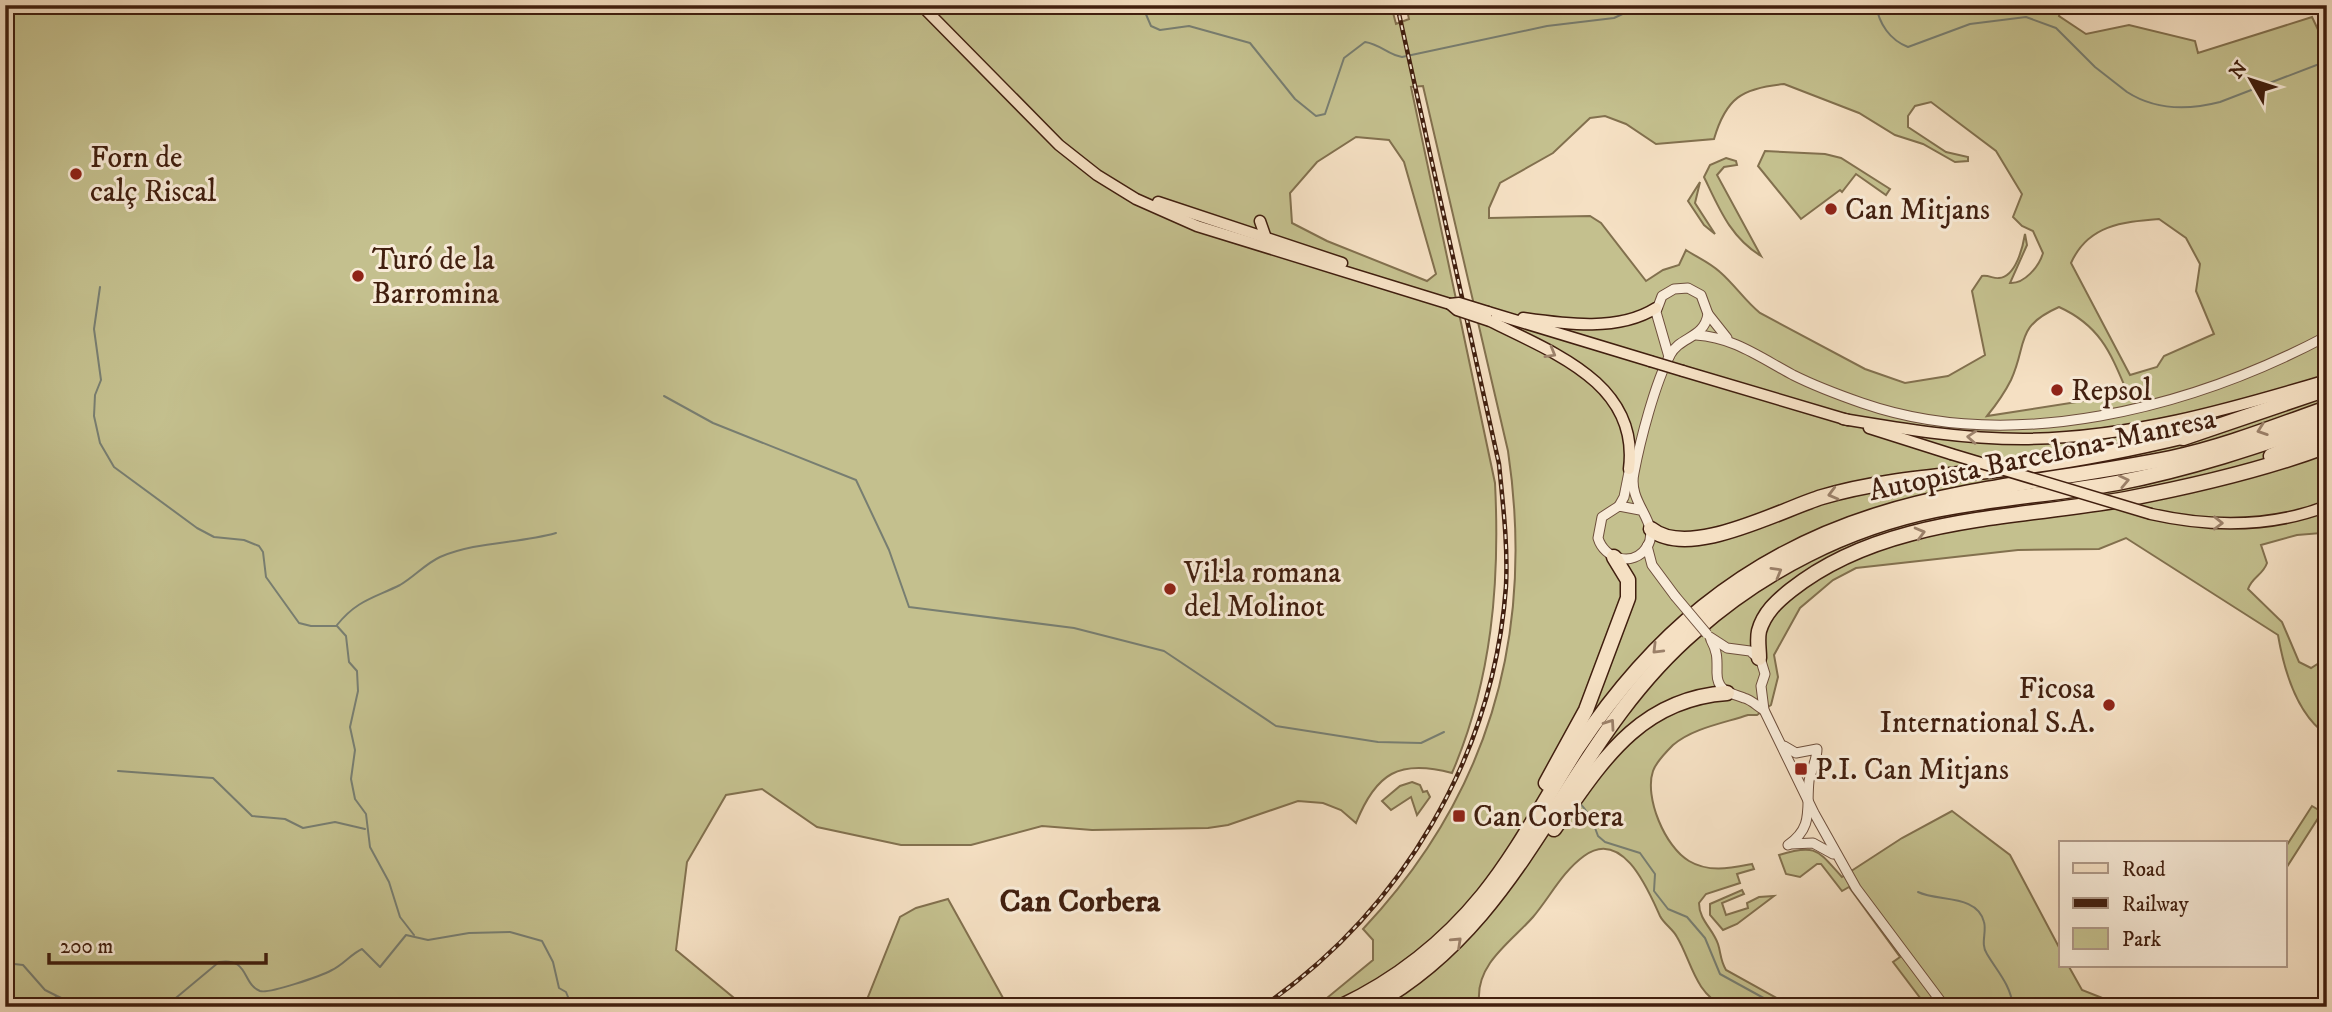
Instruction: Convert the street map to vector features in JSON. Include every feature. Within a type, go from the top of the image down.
[{"type":"highway","points":[[1976,489],[1994,481],[2116,459],[2327,389]]},
{"type":"highway","name":"Autopista Barcelona-Manresa","points":[[1345,1005],[1402,971],[1468,913],[1504,866],[1604,711],[1644,662],[1702,608],[1767,562],[1834,529],[1883,511],[1976,489],[2175,457],[2327,408]]},
{"type":"highway","name":"Autopista Barcelona-Manresa","points":[[1369,1007],[1418,975],[1477,921],[1515,874],[1589,755],[1630,698],[1693,632],[1773,574],[1845,538],[1909,516],[1985,501],[2120,482],[2213,461],[2327,422]]},
{"type":"highway","points":[[2224,475],[2327,431]]},
{"type":"highway","points":[[1651,529],[1667,539],[1699,538],[1838,492],[2118,453],[2190,435]]},
{"type":"highway","points":[[1759,658],[1759,631],[1777,602],[1812,575],[1855,553],[1940,527],[2127,499],[2248,471],[2327,446]]},
{"type":"highway","points":[[1345,1005],[1401,966],[1448,924],[1477,890],[1519,829],[1586,710],[1621,618],[1630,588],[1625,572],[1614,557]]},
{"type":"highway","points":[[1477,921],[1520,877],[1599,762],[1617,743],[1643,722],[1670,708],[1710,694],[1727,693]]},
{"type":"main road","points":[[921,5],[1053,139],[1116,187],[1147,205],[1197,226],[1430,299],[1450,304],[1459,303],[1492,316],[1650,361],[2151,514],[2187,521],[2244,524],[2291,517],[2327,506]]},
{"type":"main road","points":[[930,5],[1050,128],[1090,162],[1139,194],[1219,225],[1407,284],[1425,291],[1430,299]]},
{"type":"main road","points":[[1219,225],[1248,229],[1262,218],[1268,232],[1280,243]]},
{"type":"main road","points":[[1260,221],[1265,239],[1271,244],[1314,261]]},
{"type":"main road","points":[[1492,316],[1591,324],[1639,318],[1656,308]]},
{"type":"main road","points":[[1492,316],[1569,364],[1611,397],[1625,417],[1629,430],[1629,469]]},
{"type":"main road","points":[[1843,419],[1979,437],[2090,436],[2184,421],[2327,380]]},
{"type":"street","points":[[1669,357],[1663,331],[1657,321],[1656,308],[1668,292],[1685,287],[1703,298],[1708,314],[1730,341]]},
{"type":"street","points":[[1708,314],[1705,326],[1669,357],[1641,443],[1632,483],[1640,510],[1651,529],[1647,546],[1652,565],[1709,635],[1719,657],[1718,679],[1727,693],[1744,697],[1764,710]]},
{"type":"street","points":[[1663,331],[1674,338],[1730,341],[1808,382],[1889,411],[1987,425],[2026,423],[2119,411],[2223,382],[2327,335]]},
{"type":"street","points":[[1641,443],[1629,469],[1624,497],[1619,506],[1604,514],[1597,530],[1601,547],[1614,557],[1631,558],[1660,578]]},
{"type":"street","points":[[1619,506],[1640,510]]},
{"type":"street","points":[[1631,558],[1647,546]]},
{"type":"street","points":[[1709,635],[1735,650],[1746,650],[1759,658],[1765,674],[1761,686],[1764,710],[1837,857],[1862,896],[1945,1007]]},
{"type":"street","points":[[1719,665],[1724,657],[1735,650]]},
{"type":"street","points":[[1744,697],[1761,686]]},
{"type":"street","points":[[1782,745],[1796,753],[1817,749],[1806,828],[1788,845],[1817,844],[1837,857]]},
{"type":"green space","points":[[5,5],[1391,5],[1396,24],[1409,19],[1406,5],[2062,5],[2059,16],[2086,34],[2129,25],[2195,41],[2198,53],[2312,17],[2321,36],[2327,36],[2327,549],[2319,545],[2321,533],[2297,535],[2261,545],[2267,563],[2248,589],[2282,622],[2299,662],[2311,668],[2327,658],[2327,735],[2316,726],[2299,703],[2288,676],[2278,635],[2126,538],[2099,549],[2018,550],[1856,568],[1833,580],[1800,608],[1774,655],[1778,677],[1771,705],[1757,715],[1748,715],[1709,727],[1681,739],[1659,761],[1651,782],[1651,794],[1659,820],[1680,854],[1704,867],[1728,868],[1752,864],[1754,869],[1737,874],[1740,883],[1706,894],[1699,903],[1700,909],[1716,939],[1726,970],[1793,1007],[1738,1009],[1714,1001],[1700,985],[1677,937],[1662,919],[1632,866],[1611,850],[1598,849],[1584,856],[1569,869],[1533,917],[1497,954],[1480,986],[1479,999],[1487,1007],[1304,1007],[1327,998],[1373,960],[1373,940],[1363,929],[1407,877],[1443,823],[1472,766],[1493,708],[1507,647],[1515,583],[1515,518],[1508,451],[1423,86],[1411,87],[1495,483],[1494,594],[1485,667],[1466,738],[1452,773],[1417,768],[1392,774],[1372,792],[1356,823],[1341,810],[1323,803],[1298,801],[1228,825],[1208,828],[1092,830],[1042,826],[971,845],[901,845],[817,827],[762,789],[726,795],[687,862],[676,950],[745,1007],[5,1007]],"holes":[[[1784,84],[1859,113],[1895,135],[1923,144],[1955,162],[1968,161],[1968,157],[1946,152],[1908,127],[1908,116],[1915,106],[1931,102],[1996,151],[2022,194],[2013,217],[2022,226],[2033,231],[2043,253],[2030,274],[2020,281],[2010,283],[2027,245],[2025,234],[2018,260],[2010,272],[1999,278],[1982,276],[1972,291],[1985,355],[1948,376],[1905,383],[1865,369],[1760,313],[1720,272],[1686,250],[1679,265],[1663,270],[1646,281],[1601,223],[1590,216],[1489,218],[1489,208],[1500,183],[1553,153],[1590,118],[1605,116],[1626,124],[1656,144],[1714,139],[1730,105],[1747,92]],[[1356,137],[1389,140],[1404,162],[1436,274],[1427,281],[1327,241],[1292,223],[1290,193],[1317,162]],[[2159,219],[2186,238],[2200,264],[2196,291],[2214,334],[2164,356],[2157,367],[2130,375],[2071,263],[2078,250],[2097,233],[2119,224]],[[2059,307],[2095,332],[2110,354],[2128,394],[1987,416],[2011,380],[2024,337],[2045,314]]]},
{"type":"green space","points":[[1765,151],[1825,154],[1841,158],[1890,189],[1886,195],[1856,174],[1842,192],[1840,190],[1801,219],[1758,166]]},
{"type":"green space","points":[[1726,158],[1736,161],[1737,165],[1724,167],[1717,175],[1761,256],[1733,231],[1704,177],[1710,165]]},
{"type":"green space","points":[[1700,182],[1695,203],[1715,234],[1704,225],[1688,201]]},
{"type":"green space","points":[[1412,782],[1420,785],[1423,792],[1427,791],[1430,797],[1417,815],[1411,797],[1391,810],[1382,801],[1400,786]]},
{"type":"green space","points":[[2312,806],[2322,812],[2286,868],[2286,846]]},
{"type":"green space","points":[[1952,811],[2010,855],[2059,947],[2059,967],[2069,967],[2082,990],[2125,1007],[1927,1007],[1893,962],[1900,957],[1849,887],[1842,891],[1821,864],[1817,864],[1800,877],[1786,874],[1779,855],[1802,850],[1816,852],[1842,877],[1902,838]]},
{"type":"green space","points":[[1742,890],[1744,894],[1722,903],[1726,915],[1748,908],[1747,903],[1759,897],[1774,896],[1737,924],[1723,930],[1710,915],[1710,904]]},
{"type":"green space","points":[[948,899],[1008,1007],[864,1007],[900,917],[916,908]]},
{"type":"waterway","points":[[1142,5],[1151,26],[1160,30],[1189,26],[1250,43],[1295,99],[1316,116],[1325,114],[1344,58],[1365,42],[1402,57],[1547,26],[1614,18],[1629,11],[1633,5]]},
{"type":"waterway","points":[[1876,5],[1886,30],[1908,47],[1970,24],[2026,17],[2056,28],[2095,67],[2127,92],[2149,102],[2172,107],[2220,102],[2327,61]]},
{"type":"waterway","points":[[100,287],[94,329],[101,380],[95,395],[94,416],[100,443],[114,467],[197,528],[214,537],[244,540],[259,546],[263,552],[266,577],[299,623],[337,626],[346,636],[349,662],[357,671],[358,691],[350,727],[355,750],[351,779],[355,799],[366,814],[370,847],[389,882],[400,917],[414,935]]},
{"type":"waterway","points":[[664,396],[713,423],[856,480],[889,550],[909,607],[1074,628],[1164,651],[1276,726],[1378,742],[1421,743],[1444,732]]},
{"type":"waterway","points":[[337,625],[359,605],[400,585],[440,557],[483,545],[556,533]]},
{"type":"waterway","points":[[118,771],[213,778],[252,816],[285,819],[303,828],[335,822],[365,829]]},
{"type":"waterway","points":[[1580,803],[1591,817],[1598,836],[1605,842],[1640,853],[1655,874],[1654,891],[1668,909],[1687,917],[1705,938],[1720,974],[1780,1007]]},
{"type":"waterway","points":[[1918,892],[1965,903],[1980,913],[1985,926],[1985,950],[2007,985],[2013,1007]]},
{"type":"waterway","points":[[165,1007],[219,962],[236,963],[254,988],[265,991],[326,973],[362,949],[380,967],[406,935],[428,940],[469,933],[510,932],[542,941],[553,962],[559,988],[566,992],[572,1007]]},
{"type":"waterway","points":[[5,963],[23,965],[45,990],[74,1004],[109,1007]]},
{"type":"waterway","points":[[43,1007],[56,997]]},
{"type":"waterway","points":[[649,1007],[655,1002],[657,1007]]},
{"type":"railway","points":[[1262,1007],[1312,968],[1358,924],[1398,876],[1432,824],[1460,768],[1482,710],[1498,649],[1506,586],[1505,525],[1499,464],[1397,5]]},
{"type":"place","name":"Forn de calç Riscal","points":[[76,174]]},
{"type":"place","name":"Can Mitjans","points":[[1831,209]]},
{"type":"place","name":"Turó de la Barromina","points":[[358,276]]},
{"type":"place","name":"Repsol","points":[[2057,390]]},
{"type":"place","name":"Vil·la romana del Molinot","points":[[1170,589]]},
{"type":"place","name":"Ficosa International S.A.","points":[[2109,705]]},
{"type":"place","name":"P.I. Can Mitjans","points":[[1801,769]]},
{"type":"place","name":"Can Corbera","points":[[1459,816]]},
{"type":"district","name":"Can Corbera","points":[[1080,900]]}]
